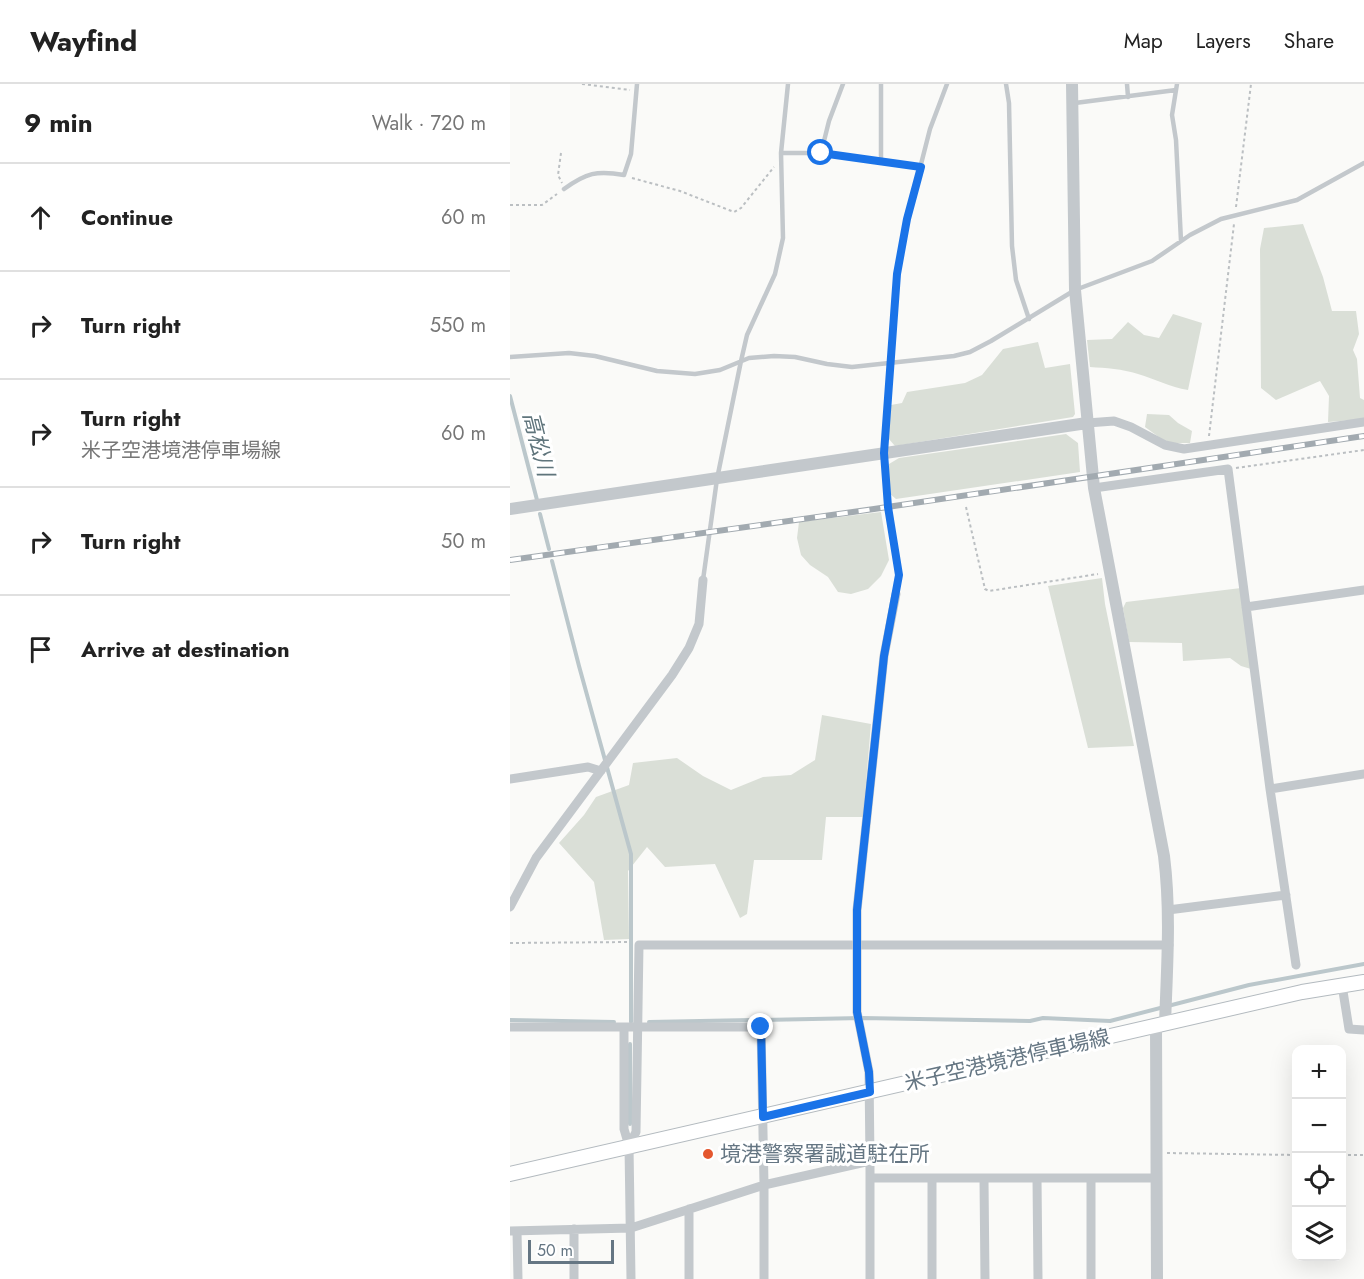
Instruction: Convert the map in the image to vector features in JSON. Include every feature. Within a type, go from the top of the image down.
[{"type":"main road","name":"米子空港境港停車場線","points":[[510,1174],[1160,1025],[1364,982]]},
{"type":"street","points":[[1072,84],[1075,290],[1094,488],[1162,845],[1167,882],[1169,945],[1160,1025],[1156,1279]]},
{"type":"street","points":[[510,509],[1087,423],[1114,421],[1131,427],[1165,445],[1184,449],[1364,422]]},
{"type":"street","points":[[1094,488],[1228,469],[1270,789],[1296,965]]},
{"type":"street","points":[[510,908],[536,858],[672,675],[689,648],[699,624],[703,580]]},
{"type":"street","points":[[1246,607],[1364,590]]},
{"type":"street","points":[[870,1279],[870,1092],[869,1072],[857,1012],[857,910],[884,656],[896,594]]},
{"type":"street","points":[[510,779],[588,767],[601,771]]},
{"type":"street","points":[[1270,789],[1364,774]]},
{"type":"street","points":[[1168,910],[1286,895]]},
{"type":"street","points":[[629,1146],[636,1132],[639,945],[1169,945]]},
{"type":"street","points":[[1342,985],[1349,1029],[1364,1030]]},
{"type":"street","points":[[510,1027],[761,1027],[764,1279]]},
{"type":"street","points":[[624,1028],[624,1129],[629,1146],[631,1279]]},
{"type":"street","points":[[518,1279],[514,1231],[631,1228],[764,1185],[870,1161]]},
{"type":"street","points":[[870,1178],[1156,1178]]},
{"type":"street","points":[[1037,1178],[1038,1279]]},
{"type":"street","points":[[1091,1178],[1091,1279]]},
{"type":"street","points":[[932,1179],[932,1279]]},
{"type":"street","points":[[984,1179],[985,1279]]},
{"type":"street","points":[[688,1279],[689,1209]]},
{"type":"street","points":[[574,1230],[574,1279]]},
{"type":"lane","points":[[564,189],[579,177],[602,171],[624,175],[631,154],[637,84]]},
{"type":"lane","points":[[703,580],[717,479],[747,335],[775,274],[783,238],[782,153],[788,84]]},
{"type":"lane","points":[[821,153],[829,121],[843,84]]},
{"type":"lane","points":[[881,84],[881,161]]},
{"type":"lane","points":[[896,594],[899,575],[888,507],[884,453],[897,274],[907,219],[930,129],[947,84]]},
{"type":"lane","points":[[1006,84],[1009,103],[1012,246],[1016,280],[1029,319]]},
{"type":"lane","points":[[1127,84],[1128,97]]},
{"type":"lane","points":[[1072,103],[1128,97],[1177,87],[1172,115],[1178,168],[1181,241]]},
{"type":"lane","points":[[782,153],[821,153],[921,167]]},
{"type":"lane","points":[[510,357],[569,353],[595,356],[657,371],[695,374],[720,370],[749,358],[774,356],[795,357],[852,367],[954,356],[969,352],[1029,319],[1075,290],[1152,261],[1181,241],[1221,219],[1297,200],[1364,163]]},
{"type":"path","points":[[582,84],[636,91]]},
{"type":"path","points":[[1209,445],[1209,426],[1251,84]]},
{"type":"path","points":[[510,205],[542,205],[564,189],[558,175],[561,153]]},
{"type":"path","points":[[624,175],[680,191],[734,212],[741,208],[776,164],[782,162]]},
{"type":"path","points":[[1228,469],[1364,450]]},
{"type":"path","points":[[966,507],[985,589],[989,591],[1109,571]]},
{"type":"path","points":[[510,943],[628,942]]},
{"type":"path","points":[[1157,1153],[1292,1155]]},
{"type":"path","points":[[1346,1155],[1364,1155]]},
{"type":"shaded area","points":[[1303,224],[1323,277],[1332,311],[1356,311],[1359,334],[1353,350],[1357,359],[1360,398],[1364,400],[1364,419],[1328,422],[1329,396],[1320,381],[1276,400],[1261,388],[1260,249],[1264,228]]},
{"type":"shaded area","points":[[1173,314],[1202,323],[1188,390],[1132,372],[1090,367],[1087,340],[1112,339],[1128,322],[1144,335],[1159,338]]},
{"type":"shaded area","points":[[1038,342],[1045,368],[1070,364],[1075,414],[1073,417],[895,446],[888,438],[891,405],[902,403],[907,392],[965,383],[982,375],[1003,349]]},
{"type":"shaded area","points":[[1147,414],[1169,415],[1192,431],[1190,443],[1167,443],[1145,427]]},
{"type":"shaded area","points":[[1066,434],[1078,443],[1080,472],[896,499],[889,493],[889,464],[899,458]]},
{"type":"shaded area","points":[[881,512],[889,560],[881,576],[868,589],[851,594],[838,592],[828,577],[810,565],[801,555],[797,538],[799,522]]},
{"type":"shaded area","points":[[1102,578],[1105,604],[1134,746],[1088,748],[1048,586]]},
{"type":"shaded area","points":[[1241,588],[1251,669],[1241,666],[1230,658],[1183,661],[1182,643],[1129,642],[1123,608],[1126,602]]},
{"type":"shaded area","points":[[822,715],[871,724],[863,817],[826,817],[822,860],[754,860],[747,914],[740,918],[715,864],[665,867],[647,847],[628,871],[629,939],[604,940],[594,882],[559,843],[584,815],[596,797],[629,785],[633,763],[677,758],[703,776],[731,790],[763,777],[791,775],[815,760]]},
{"type":"waterway","name":"高松川","points":[[510,396],[537,500]]},
{"type":"waterway","points":[[540,514],[549,549]]},
{"type":"waterway","points":[[552,561],[631,854],[631,1022]]},
{"type":"waterway","points":[[649,1022],[862,1018],[1030,1021],[1043,1018],[1110,1021],[1249,985],[1364,964]]},
{"type":"waterway","points":[[510,1020],[614,1022]]},
{"type":"waterway","points":[[630,1044],[630,1124]]},
{"type":"railway","points":[[510,560],[874,509],[1364,436]]},
{"type":"place","name":"境港警察署誠道駐在所","points":[[708,1154]]},
{"type":"route","points":[[761,1027],[763,1117],[870,1092],[869,1072],[857,1012],[857,910],[884,656],[899,575],[888,507],[884,453],[897,274],[907,219],[921,167],[821,153]]}]
